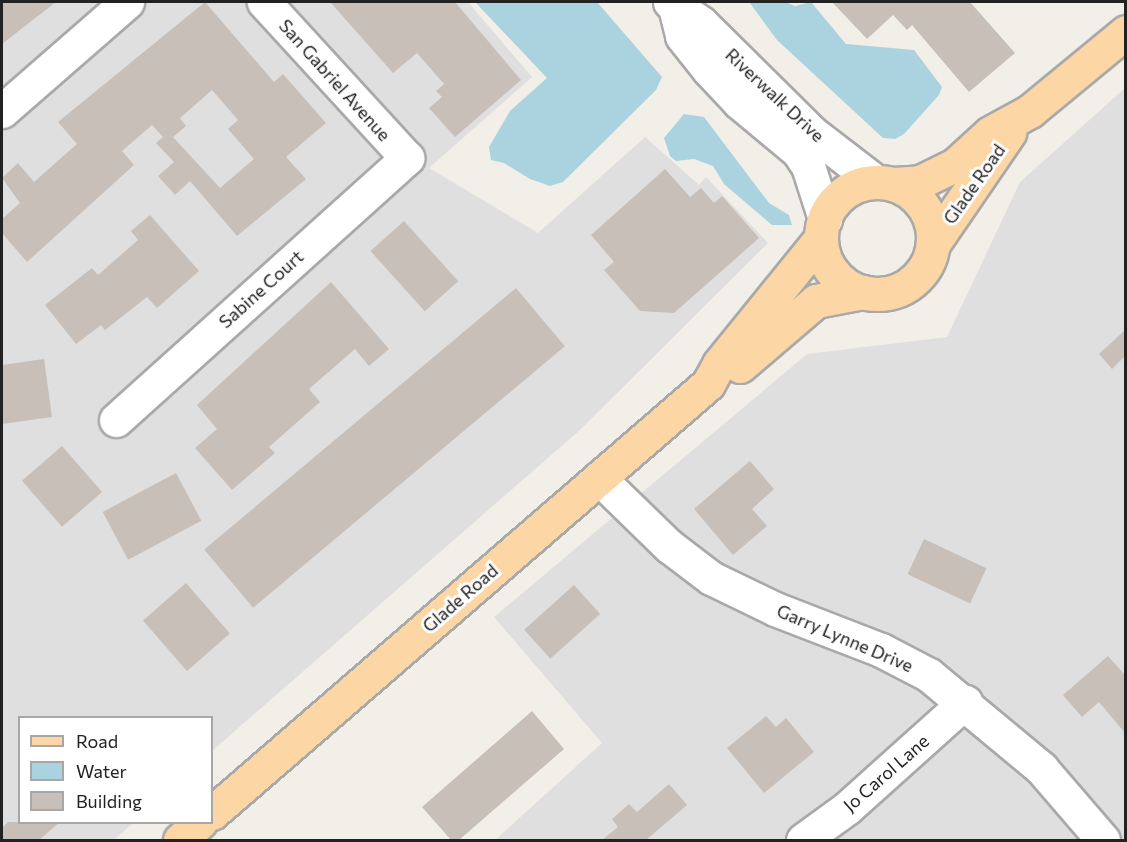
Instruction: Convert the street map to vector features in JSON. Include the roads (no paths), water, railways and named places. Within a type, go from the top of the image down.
[{"type":"main road","name":"Glade Road","points":[[708,384],[719,364],[823,228],[837,198],[852,188],[885,183],[920,182],[955,165],[990,133],[1013,123],[1125,32]]},
{"type":"main road","name":"Glade Road","points":[[213,812],[708,384],[729,376],[816,302],[863,292],[892,293],[910,284],[924,270],[933,244],[1003,146],[1013,123]]},
{"type":"main road","name":"Glade Road","points":[[885,183],[918,198],[929,214],[933,244]]},
{"type":"main road","name":"Glade Road","points":[[823,228],[827,265],[838,279],[863,292]]},
{"type":"main road","points":[[180,840],[198,824]]},
{"type":"street","points":[[2,111],[127,2]]},
{"type":"street","name":"San Gabriel Avenue","points":[[264,2],[406,158]]},
{"type":"street","name":"Riverwalk Drive","points":[[673,4],[701,23],[811,132],[885,183]]},
{"type":"street","name":"Riverwalk Drive","points":[[673,4],[682,36],[709,70],[739,102],[798,151],[808,166],[823,228]]},
{"type":"street","name":"Sabine Court","points":[[116,420],[406,158]]},
{"type":"street","name":"Garry Lynne Drive","points":[[599,478],[669,546],[711,578],[774,609],[881,650],[929,675],[965,702],[1041,768],[1103,840]]},
{"type":"street","name":"Jo Carol Lane","points":[[804,840],[847,808],[965,702]]},
{"type":"water","points":[[475,2],[597,2],[662,77],[656,90],[563,182],[550,186],[530,179],[504,163],[491,160],[489,147],[510,111],[547,78]]},
{"type":"water","points":[[749,2],[785,2],[795,6],[811,2],[846,44],[914,50],[942,87],[939,95],[904,134],[895,139],[883,138],[777,40]]},
{"type":"water","points":[[684,114],[704,117],[769,203],[789,215],[792,225],[772,225],[724,184],[713,166],[694,159],[676,161],[670,156],[664,138]]}]
